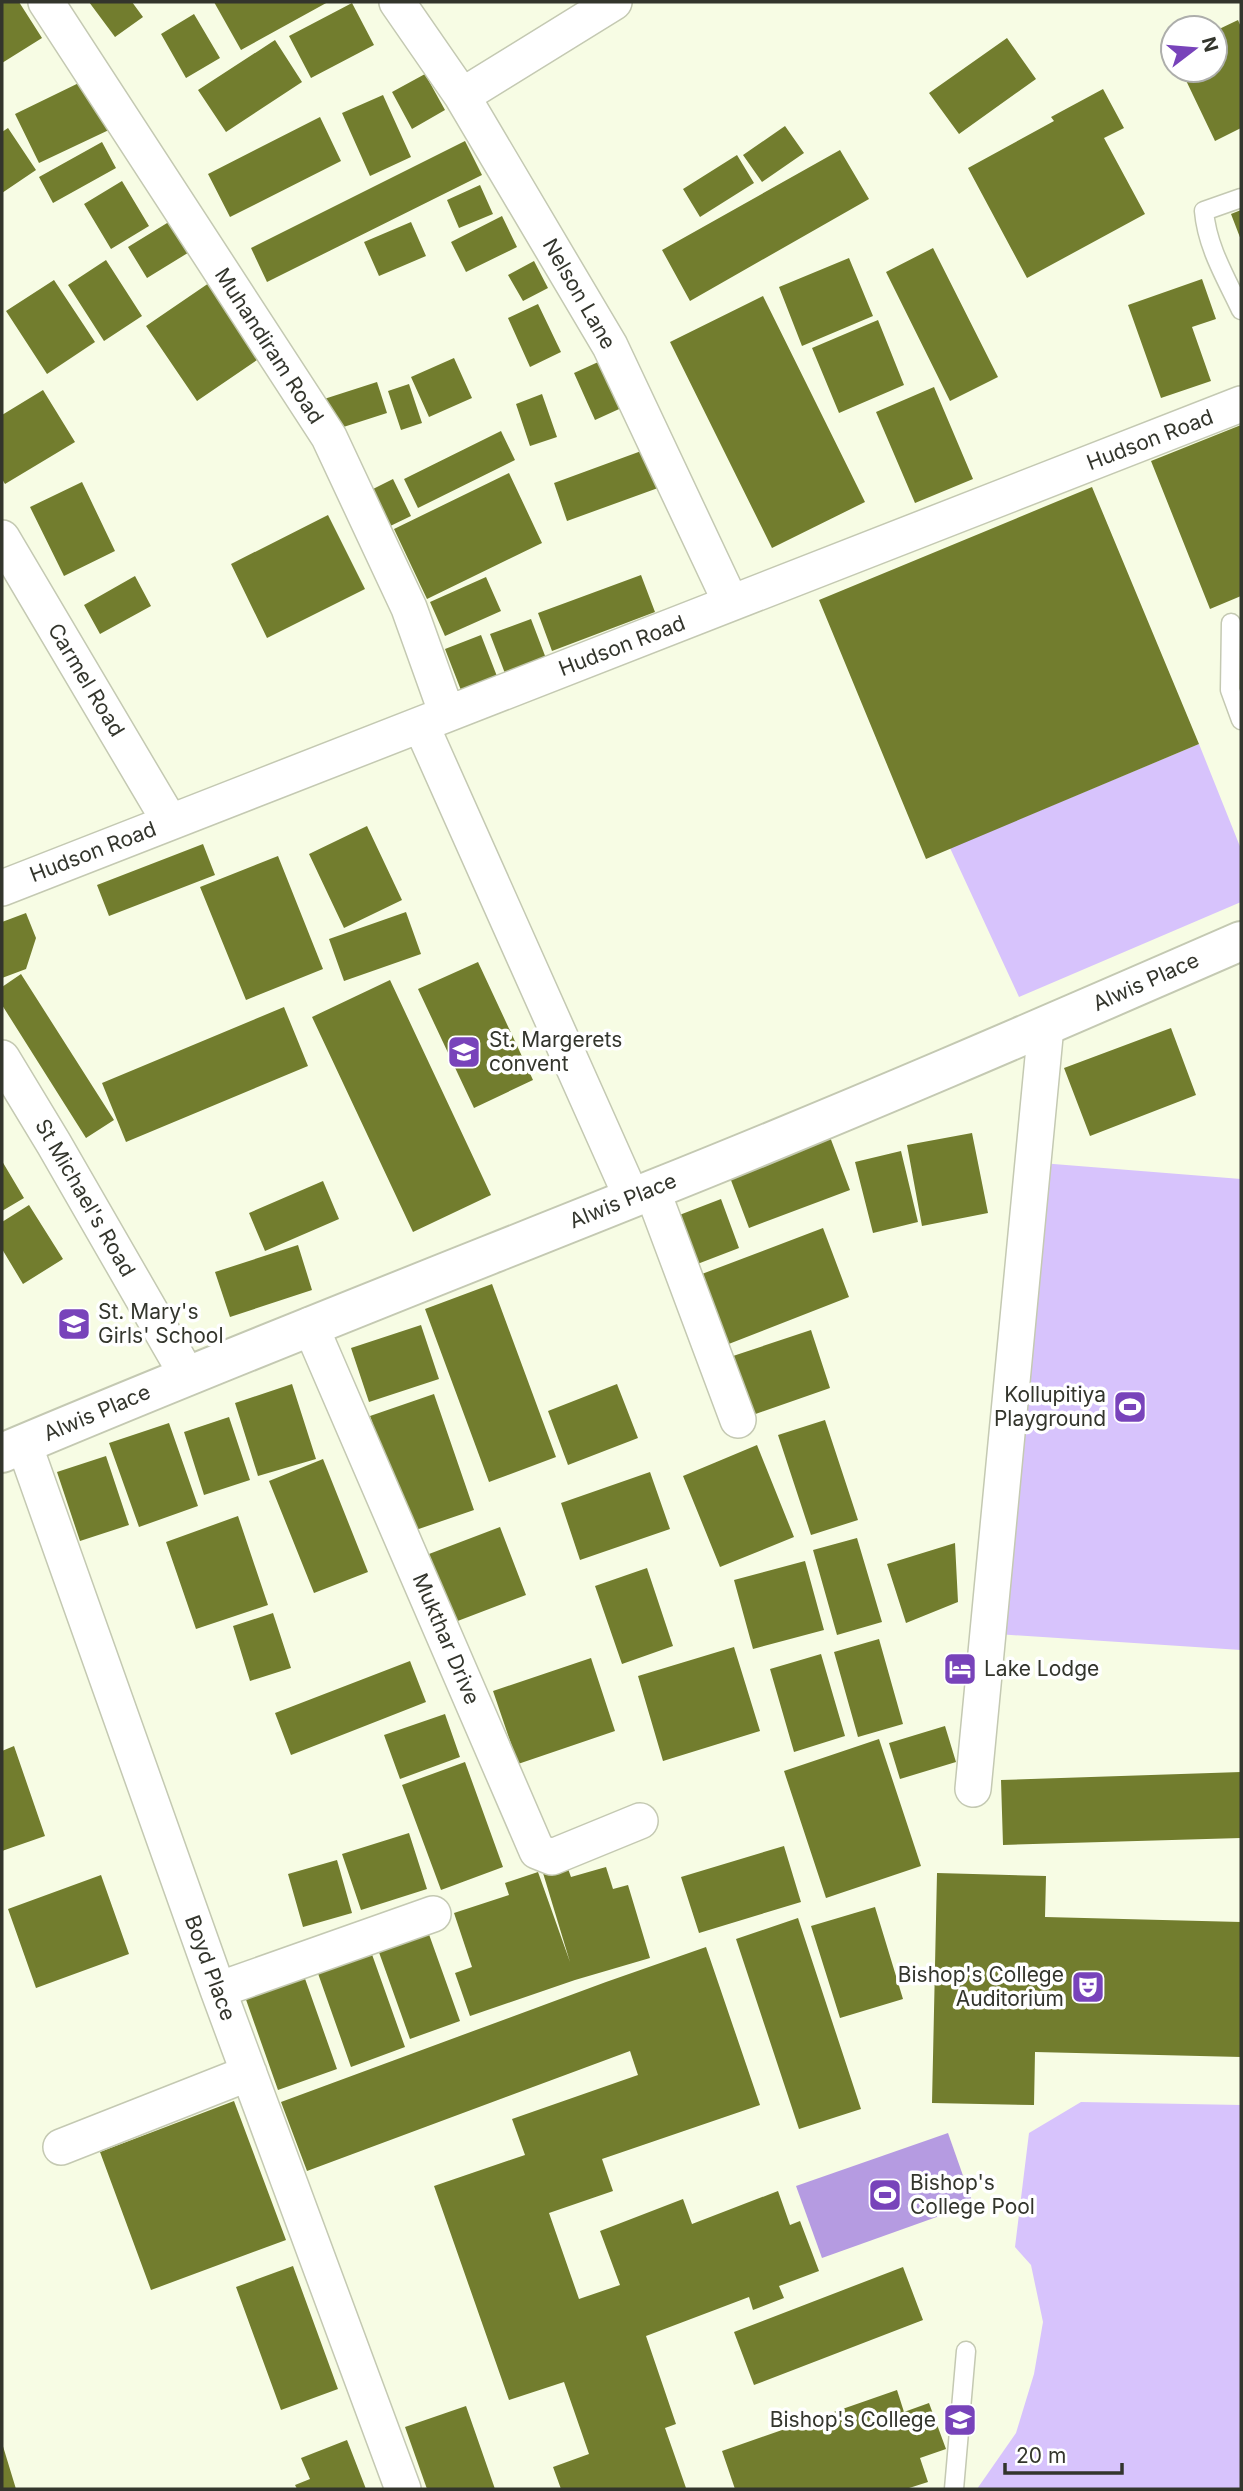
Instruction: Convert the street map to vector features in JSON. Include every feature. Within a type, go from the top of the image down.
[{"type":"street","name":"Muhandiram Road","points":[[46,2],[329,437],[409,608],[434,720],[738,1420]]},
{"type":"street","name":"Nelson Lane","points":[[397,2],[462,96],[610,346],[731,603]]},
{"type":"street","points":[[462,96],[614,2]]},
{"type":"street","name":"Hudson Road","points":[[2,888],[1241,404]]},
{"type":"street","name":"Carmel Road","points":[[2,538],[170,822]]},
{"type":"street","name":"Alwis Place","points":[[13,1449],[310,1325],[642,1194],[1046,1026],[1241,941]]},
{"type":"street","points":[[973,1789],[1046,1026]]},
{"type":"street","name":"St Michael's Road","points":[[2,1058],[187,1375]]},
{"type":"street","name":"Mukthar Drive","points":[[310,1325],[537,1851],[552,1857],[640,1821]]},
{"type":"street","name":"Boyd Place","points":[[13,1449],[403,2489]]},
{"type":"street","points":[[218,1990],[433,1914]]},
{"type":"street","points":[[61,2147],[249,2073]]},
{"type":"lane","points":[[1241,198],[1204,211],[1206,232],[1212,250],[1241,310]]},
{"type":"lane","points":[[1231,623],[1230,690],[1241,720]]},
{"type":"lane","points":[[954,2489],[966,2351]]},
{"type":"shaded area","points":[[1199,744],[1241,849],[1241,902],[1019,997],[950,848]]},
{"type":"shaded area","name":"Kollupitiya Playground","points":[[1041,1163],[1241,1179],[1241,1650],[997,1634]]},
{"type":"shaded area","points":[[1081,2102],[1241,2105],[1241,2489],[977,2489],[1016,2433],[1034,2374],[1043,2322],[1031,2265],[1015,2247],[1029,2133]]},
{"type":"shaded area","name":"Bishop's College Pool","points":[[948,2133],[973,2204],[822,2258],[796,2186]]},
{"type":"building","points":[[2,2],[19,2],[42,38],[2,63]]},
{"type":"building","points":[[89,2],[132,2],[143,17],[115,37]]},
{"type":"building","points":[[214,2],[328,2],[241,50]]},
{"type":"building","points":[[352,3],[374,45],[311,78],[289,36]]},
{"type":"building","points":[[194,14],[220,58],[186,78],[161,34]]},
{"type":"building","points":[[1238,20],[1241,27],[1241,128],[1215,141],[1188,84],[1229,84],[1229,24]]},
{"type":"building","points":[[1007,38],[1036,79],[959,134],[929,93]]},
{"type":"building","points":[[275,40],[302,82],[226,132],[198,90]]},
{"type":"building","points":[[425,74],[445,110],[412,129],[392,92]]},
{"type":"building","points":[[87,79],[111,129],[39,163],[15,114]]},
{"type":"building","points":[[1103,89],[1124,128],[1104,138],[1145,214],[1027,278],[968,168],[1054,121],[1051,117]]},
{"type":"building","points":[[383,95],[411,157],[370,176],[342,113]]},
{"type":"building","points":[[320,117],[341,161],[230,217],[208,174]]},
{"type":"building","points":[[785,126],[804,153],[762,182],[743,155]]},
{"type":"building","points":[[8,128],[36,170],[2,193],[2,132]]},
{"type":"building","points":[[465,141],[482,175],[267,282],[251,248]]},
{"type":"building","points":[[102,142],[116,168],[53,203],[39,177]]},
{"type":"building","points":[[840,150],[869,199],[690,301],[662,250]]},
{"type":"building","points":[[737,155],[754,183],[700,217],[683,189]]},
{"type":"building","points":[[122,181],[149,226],[111,249],[84,204]]},
{"type":"building","points":[[480,185],[493,214],[459,228],[447,200]]},
{"type":"building","points":[[1241,210],[1241,240],[1231,214]]},
{"type":"building","points":[[502,216],[517,247],[466,272],[451,242]]},
{"type":"building","points":[[172,220],[191,251],[147,278],[128,247]]},
{"type":"building","points":[[411,222],[426,256],[379,276],[364,242]]},
{"type":"building","points":[[933,248],[998,377],[950,401],[886,272]]},
{"type":"building","points":[[849,258],[873,316],[802,346],[779,287]]},
{"type":"building","points":[[106,260],[142,316],[104,341],[68,285]]},
{"type":"building","points":[[534,261],[548,288],[523,301],[508,275]]},
{"type":"building","points":[[1202,279],[1216,319],[1192,327],[1211,381],[1161,398],[1128,305]]},
{"type":"building","points":[[54,280],[95,342],[47,374],[6,311]]},
{"type":"building","points":[[209,283],[260,358],[197,401],[146,326]]},
{"type":"building","points":[[763,296],[865,502],[772,548],[670,342]]},
{"type":"building","points":[[538,304],[561,352],[530,367],[508,318]]},
{"type":"building","points":[[878,320],[904,385],[839,413],[812,348]]},
{"type":"building","points":[[454,358],[472,398],[429,417],[411,377]]},
{"type":"building","points":[[607,358],[628,405],[595,420],[574,373]]},
{"type":"building","points":[[377,382],[387,413],[331,431],[321,400]]},
{"type":"building","points":[[409,384],[422,423],[401,430],[388,391]]},
{"type":"building","points":[[934,387],[973,479],[915,503],[876,412]]},
{"type":"building","points":[[43,390],[75,442],[5,484],[2,479],[2,415]]},
{"type":"building","points":[[542,394],[557,437],[530,446],[516,404]]},
{"type":"building","points":[[1241,425],[1241,596],[1210,609],[1151,461]]},
{"type":"building","points":[[501,431],[515,460],[418,508],[404,479]]},
{"type":"building","points":[[644,450],[658,488],[567,521],[554,483]]},
{"type":"building","points":[[509,473],[542,543],[427,599],[394,529]]},
{"type":"building","points":[[393,479],[411,516],[382,530],[365,493]]},
{"type":"building","points":[[82,482],[115,551],[64,576],[30,507]]},
{"type":"building","points":[[1092,487],[1199,744],[926,859],[819,600]]},
{"type":"building","points":[[328,515],[365,589],[267,638],[231,564]]},
{"type":"building","points":[[641,575],[655,612],[552,651],[538,613]]},
{"type":"building","points":[[135,576],[151,606],[100,634],[84,605]]},
{"type":"building","points":[[486,577],[501,611],[445,636],[430,602]]},
{"type":"building","points":[[531,619],[547,661],[506,676],[490,634]]},
{"type":"building","points":[[481,635],[500,684],[464,698],[445,649]]},
{"type":"building","points":[[367,826],[402,900],[344,928],[309,854]]},
{"type":"building","points":[[203,844],[215,875],[109,916],[97,885]]},
{"type":"building","points":[[278,856],[323,969],[246,1000],[200,887]]},
{"type":"building","points":[[406,912],[421,954],[344,981],[329,939]]},
{"type":"building","points":[[26,913],[36,938],[26,969],[2,978],[2,922]]},
{"type":"building","points":[[478,962],[533,1080],[474,1108],[418,989]]},
{"type":"building","points":[[21,974],[114,1120],[86,1138],[2,1005],[2,987]]},
{"type":"building","points":[[390,980],[491,1195],[413,1232],[312,1017]]},
{"type":"building","points":[[284,1007],[308,1066],[126,1142],[102,1083]]},
{"type":"building","points":[[1171,1028],[1196,1095],[1090,1136],[1064,1068]]},
{"type":"building","points":[[827,1129],[850,1190],[749,1228],[726,1167]]},
{"type":"building","points":[[972,1133],[988,1213],[922,1226],[907,1145]]},
{"type":"building","points":[[901,1151],[918,1222],[873,1233],[855,1162]]},
{"type":"building","points":[[2,1161],[24,1198],[2,1211]]},
{"type":"building","points":[[323,1181],[339,1219],[265,1251],[249,1213]]},
{"type":"building","points":[[721,1199],[739,1248],[687,1268],[669,1219]]},
{"type":"building","points":[[29,1205],[63,1259],[23,1284],[2,1249],[2,1222]]},
{"type":"building","points":[[823,1228],[849,1297],[721,1347],[694,1277]]},
{"type":"building","points":[[298,1245],[312,1290],[230,1317],[215,1272]]},
{"type":"building","points":[[492,1284],[556,1457],[489,1482],[425,1309]]},
{"type":"building","points":[[421,1325],[439,1379],[369,1402],[351,1348]]},
{"type":"building","points":[[811,1330],[830,1388],[747,1417],[727,1358]]},
{"type":"building","points":[[292,1384],[316,1459],[258,1476],[235,1403]]},
{"type":"building","points":[[617,1384],[638,1438],[568,1465],[548,1411]]},
{"type":"building","points":[[434,1394],[474,1510],[410,1532],[370,1416]]},
{"type":"building","points":[[229,1417],[250,1480],[204,1495],[184,1432]]},
{"type":"building","points":[[825,1420],[858,1520],[811,1535],[778,1435]]},
{"type":"building","points":[[169,1423],[198,1506],[139,1527],[109,1443]]},
{"type":"building","points":[[757,1445],[794,1537],[720,1567],[683,1476]]},
{"type":"building","points":[[106,1456],[129,1525],[80,1541],[57,1472]]},
{"type":"building","points":[[323,1459],[368,1572],[314,1593],[269,1481]]},
{"type":"building","points":[[650,1472],[670,1529],[580,1560],[561,1503]]},
{"type":"building","points":[[238,1516],[268,1605],[196,1629],[166,1542]]},
{"type":"building","points":[[500,1527],[526,1595],[455,1622],[429,1554]]},
{"type":"building","points":[[857,1538],[882,1622],[837,1635],[813,1550]]},
{"type":"building","points":[[955,1543],[958,1602],[906,1623],[887,1564]]},
{"type":"building","points":[[805,1561],[824,1630],[753,1649],[734,1580]]},
{"type":"building","points":[[647,1568],[673,1646],[622,1664],[595,1586]]},
{"type":"building","points":[[273,1613],[291,1668],[250,1681],[233,1626]]},
{"type":"building","points":[[879,1639],[903,1724],[858,1737],[834,1652]]},
{"type":"building","points":[[734,1647],[760,1731],[663,1761],[638,1676]]},
{"type":"building","points":[[821,1654],[845,1736],[794,1752],[770,1669]]},
{"type":"building","points":[[591,1658],[615,1731],[518,1764],[493,1691]]},
{"type":"building","points":[[410,1661],[426,1702],[291,1755],[275,1713]]},
{"type":"building","points":[[445,1714],[460,1757],[400,1779],[384,1735]]},
{"type":"building","points":[[945,1726],[956,1762],[900,1779],[889,1743]]},
{"type":"building","points":[[879,1739],[921,1866],[826,1898],[784,1771]]},
{"type":"building","points":[[14,1746],[45,1836],[2,1851],[2,1751]]},
{"type":"building","points":[[465,1762],[503,1867],[441,1890],[402,1785]]},
{"type":"building","points":[[1241,1772],[1241,1838],[1003,1845],[1001,1780]]},
{"type":"building","points":[[409,1833],[427,1889],[361,1910],[342,1854]]},
{"type":"building","points":[[784,1846],[801,1902],[699,1933],[681,1877]]},
{"type":"building","points":[[337,1860],[352,1913],[303,1927],[288,1874]]},
{"type":"building","points":[[567,1866],[571,1877],[606,1867],[613,1889],[628,1885],[650,1958],[470,2016],[455,1973],[472,1967],[454,1913],[509,1895],[505,1883],[538,1872],[570,1962],[543,1873]]},
{"type":"building","name":"Bishop's College Auditorium","points":[[937,1873],[1046,1876],[1045,1917],[1241,1922],[1241,2057],[1035,2052],[1034,2105],[932,2103]]},
{"type":"building","points":[[101,1875],[129,1954],[36,1988],[8,1909]]},
{"type":"building","points":[[875,1907],[903,1999],[840,2018],[811,1926]]},
{"type":"building","points":[[798,1918],[861,2109],[799,2129],[736,1939]]},
{"type":"building","points":[[426,1926],[460,2021],[410,2039],[376,1944]]},
{"type":"building","points":[[369,1946],[405,2047],[351,2067],[315,1965]]},
{"type":"building","points":[[706,1947],[760,2105],[602,2159],[613,2191],[549,2213],[579,2299],[620,2285],[600,2231],[683,2199],[692,2224],[778,2191],[790,2225],[800,2221],[819,2271],[779,2286],[784,2298],[753,2310],[749,2297],[646,2336],[676,2424],[665,2428],[686,2488],[561,2489],[553,2467],[589,2454],[564,2382],[509,2400],[434,2186],[525,2155],[512,2119],[638,2075],[630,2051],[307,2171],[281,2102]]},
{"type":"building","points":[[303,1973],[337,2069],[278,2090],[244,1994]]},
{"type":"building","points":[[234,2101],[286,2240],[151,2290],[100,2152]]},
{"type":"building","points":[[293,2266],[338,2389],[281,2410],[236,2287]]},
{"type":"building","points":[[903,2267],[923,2320],[754,2385],[734,2332]]},
{"type":"building","points":[[897,2390],[904,2412],[929,2403],[946,2449],[920,2458],[928,2482],[906,2489],[735,2489],[722,2451]]},
{"type":"building","points":[[466,2406],[495,2489],[427,2489],[405,2427]]},
{"type":"building","points":[[347,2440],[366,2489],[297,2489],[295,2485],[310,2479],[301,2458]]},
{"type":"building","points":[[2,2443],[16,2489],[2,2489]]},
{"type":"place","name":"St. Margerets convent","points":[[464,1052]]},
{"type":"place","name":"St. Mary's Girls' School","points":[[74,1324]]},
{"type":"place","name":"Kollupitiya Playground","points":[[1130,1407]]},
{"type":"place","name":"Lake Lodge","points":[[960,1669]]},
{"type":"place","name":"Bishop's College Auditorium","points":[[1088,1987]]},
{"type":"place","name":"Bishop's College Pool","points":[[885,2195]]},
{"type":"place","name":"Bishop's College","points":[[960,2420]]}]
